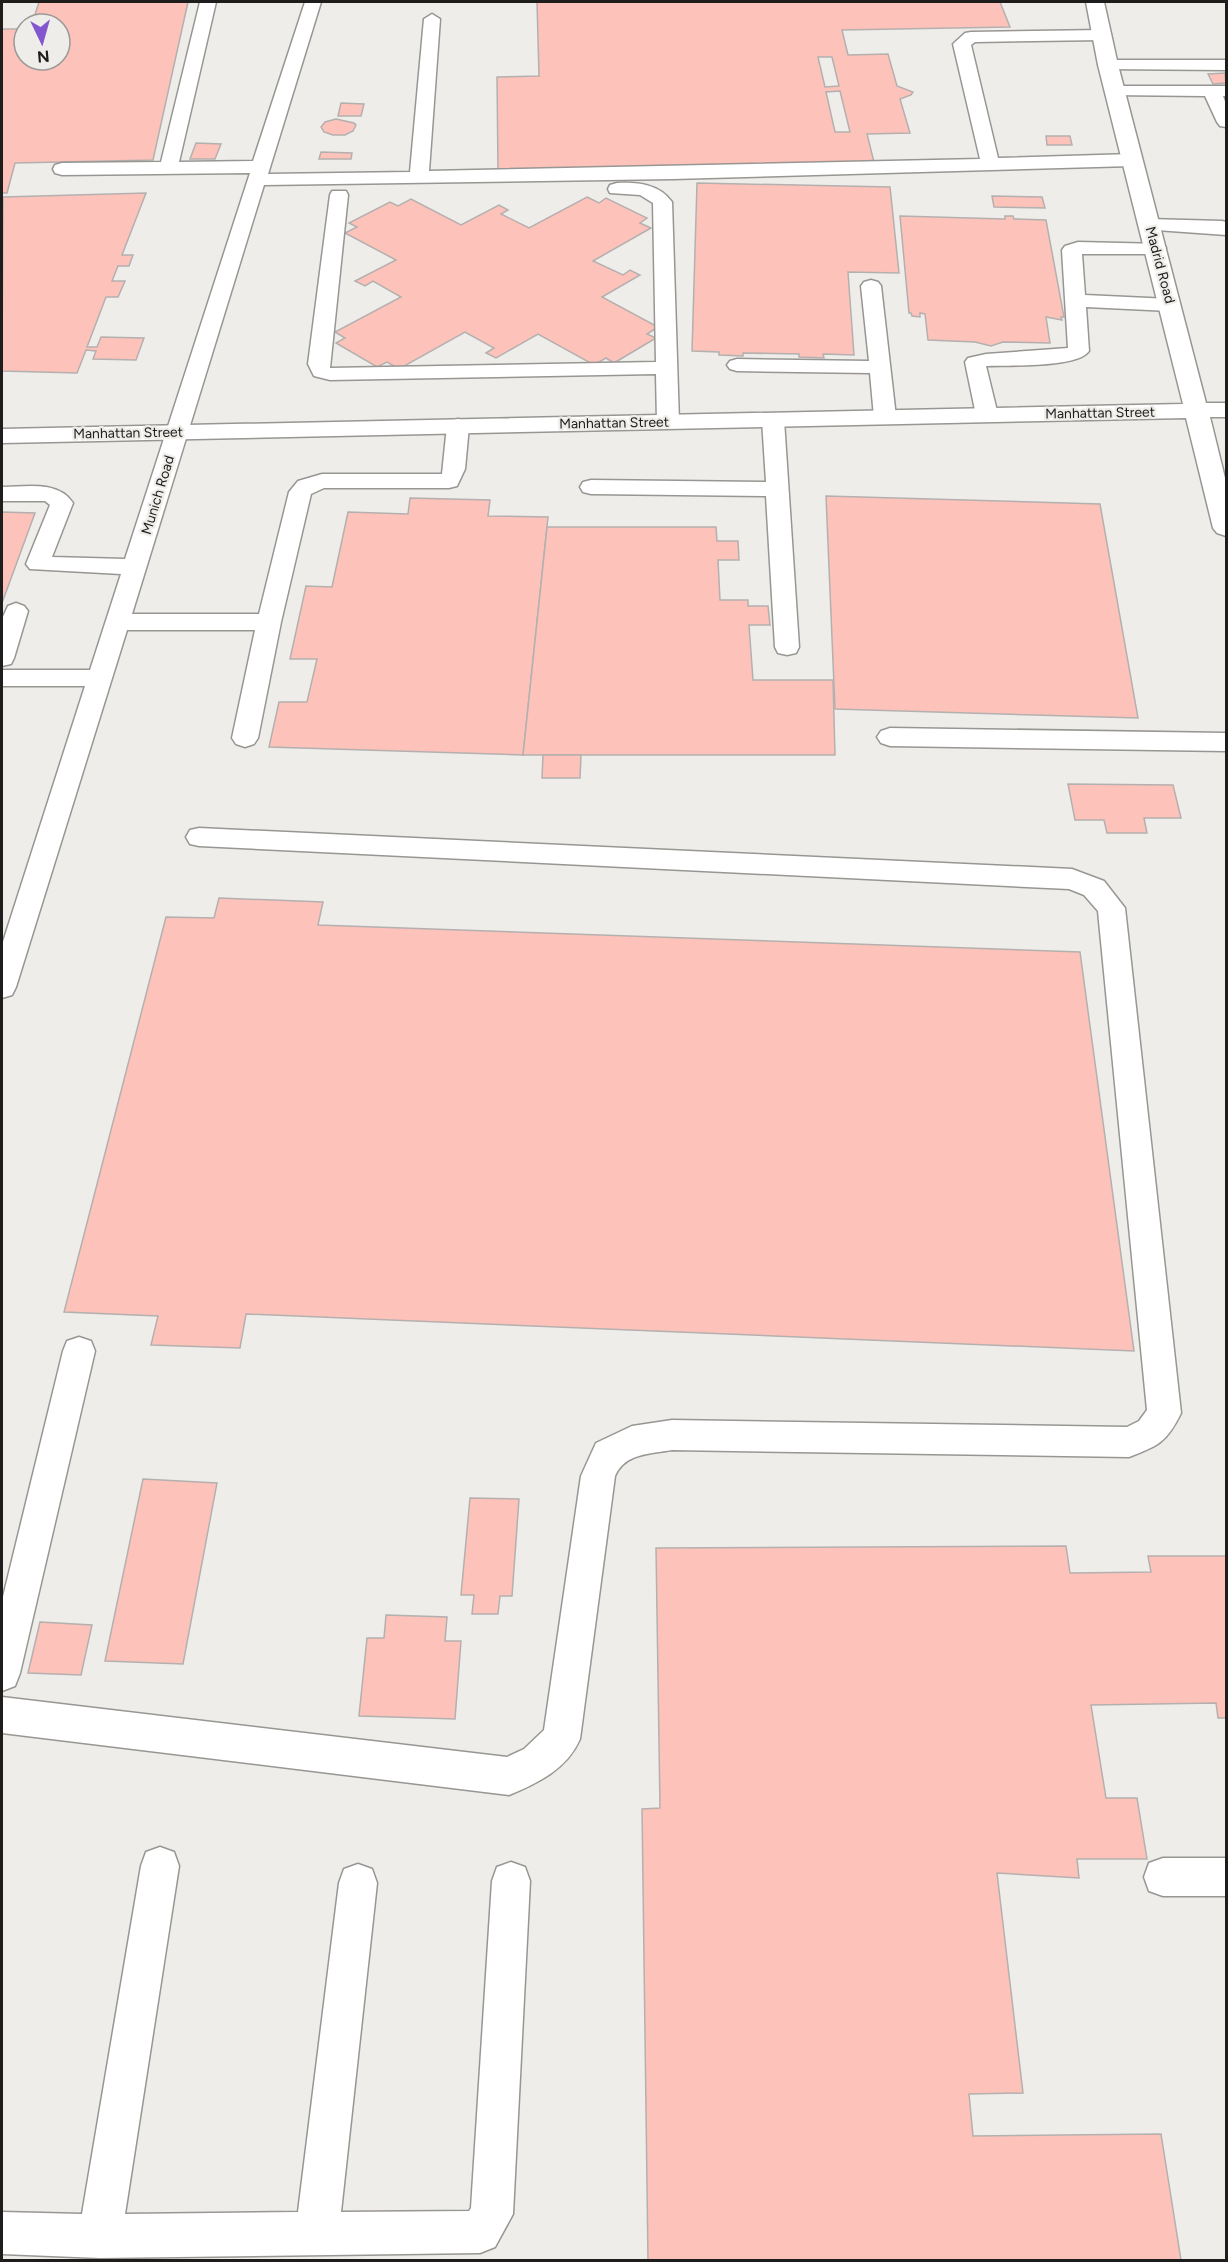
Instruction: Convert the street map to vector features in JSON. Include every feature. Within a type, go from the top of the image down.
[{"type":"street","name":"Madrid Road","points":[[1095,2],[1108,65],[1227,528]]},
{"type":"street","name":"Manhattan Street","points":[[2,436],[1227,410]]},
{"type":"lane","points":[[169,167],[208,2]]},
{"type":"lane","name":"Munich Road","points":[[2,987],[15,904],[100,678],[312,2]]},
{"type":"lane","points":[[419,177],[432,20]]},
{"type":"lane","points":[[990,164],[962,44],[965,40],[971,37],[1102,35]]},
{"type":"lane","points":[[1108,65],[1227,65]]},
{"type":"lane","points":[[1115,91],[1219,91],[1227,122]]},
{"type":"lane","points":[[256,181],[1132,160]]},
{"type":"lane","points":[[62,169],[169,167],[339,195],[637,188],[655,194],[662,202],[668,422]]},
{"type":"lane","points":[[339,195],[318,364],[321,372],[330,374],[666,368]]},
{"type":"lane","points":[[1149,225],[1227,229]]},
{"type":"lane","points":[[987,415],[975,363],[986,360],[1077,354],[1079,347],[1074,249],[1156,248]]},
{"type":"lane","points":[[871,286],[885,417]]},
{"type":"lane","points":[[1076,301],[1170,305]]},
{"type":"lane","points":[[737,365],[879,366]]},
{"type":"lane","points":[[773,420],[787,647]]},
{"type":"lane","points":[[245,738],[268,622],[300,492],[306,486],[322,481],[449,481],[454,468],[458,426]]},
{"type":"lane","points":[[591,487],[777,489]]},
{"type":"lane","points":[[2,494],[50,494],[62,503],[37,562],[41,565],[135,567]]},
{"type":"lane","points":[[2,658],[16,611]]},
{"type":"lane","points":[[117,622],[268,622]]},
{"type":"lane","points":[[2,678],[100,678]]},
{"type":"lane","points":[[890,737],[1227,742]]},
{"type":"lane","points":[[2,1715],[509,1776],[537,1762],[561,1739],[598,1476],[608,1454],[632,1441],[672,1436],[1129,1442],[1151,1432],[1164,1413],[1111,908],[1094,888],[1072,879],[199,837]]},
{"type":"lane","points":[[2,1673],[79,1351]]},
{"type":"lane","points":[[100,2236],[160,1866]]},
{"type":"lane","points":[[1163,1876],[1227,1876]]},
{"type":"lane","points":[[2,2233],[100,2236],[480,2232],[492,2214],[511,1881]]},
{"type":"lane","points":[[317,2235],[358,1883]]},
{"type":"building","points":[[39,2],[188,2],[153,160],[15,163],[7,193],[2,193],[2,29],[12,29],[12,72],[72,72],[72,12],[36,12]]},
{"type":"building","points":[[537,2],[1000,2],[1010,27],[842,30],[848,55],[888,54],[897,86],[913,92],[900,99],[910,133],[867,134],[875,166],[498,173],[497,77],[539,76]],"holes":[[[818,57],[832,57],[839,86],[825,87]],[[840,91],[850,132],[835,132],[826,92]]]},
{"type":"building","points":[[1225,73],[1226,83],[1213,84],[1208,74]]},
{"type":"building","points":[[341,103],[364,104],[361,116],[338,116]]},
{"type":"building","points":[[336,119],[356,125],[353,131],[345,135],[324,132],[321,127],[325,122]]},
{"type":"building","points":[[1046,136],[1070,136],[1072,145],[1047,145]]},
{"type":"building","points":[[196,143],[221,144],[215,159],[190,159]]},
{"type":"building","points":[[321,152],[352,153],[351,159],[319,159]]},
{"type":"building","points":[[697,183],[890,187],[899,273],[848,272],[854,355],[823,354],[824,358],[799,357],[799,354],[743,353],[743,356],[692,351]]},
{"type":"building","points":[[146,193],[122,255],[133,255],[129,266],[118,266],[112,281],[125,281],[118,297],[106,297],[87,347],[97,347],[101,337],[144,338],[136,360],[93,359],[96,351],[86,350],[77,373],[2,371],[3,197]]},
{"type":"building","points":[[992,196],[1042,197],[1045,208],[994,207]]},
{"type":"building","points":[[587,197],[599,203],[606,198],[647,218],[640,223],[651,228],[593,261],[623,275],[630,270],[640,275],[602,297],[658,327],[647,334],[656,338],[614,363],[606,358],[594,365],[538,334],[496,358],[486,353],[494,348],[465,332],[399,369],[387,362],[377,367],[336,343],[345,338],[335,332],[401,297],[373,281],[365,286],[355,281],[396,260],[345,233],[357,227],[349,223],[390,202],[398,206],[411,199],[461,225],[499,205],[508,210],[501,214],[529,228]]},
{"type":"building","points":[[900,216],[1005,219],[1005,216],[1013,216],[1014,219],[1046,220],[1064,317],[1061,317],[1062,320],[1046,317],[1050,343],[1003,342],[991,346],[975,342],[928,340],[925,314],[920,313],[920,317],[909,313]]},
{"type":"building","points":[[826,496],[1100,504],[1138,718],[835,709]]},
{"type":"building","points":[[410,498],[490,500],[488,516],[548,517],[523,755],[269,747],[279,702],[307,702],[317,659],[290,659],[306,586],[332,587],[348,512],[408,514]]},
{"type":"building","points":[[2,512],[35,513],[2,603]]},
{"type":"building","points":[[547,527],[716,527],[717,541],[738,541],[739,560],[718,560],[720,600],[748,600],[748,606],[768,606],[770,625],[749,625],[753,680],[833,680],[835,755],[523,755]]},
{"type":"building","points":[[543,755],[581,755],[580,778],[542,778]]},
{"type":"building","points":[[1068,784],[1173,785],[1181,818],[1144,818],[1147,833],[1107,833],[1104,820],[1075,820]]},
{"type":"building","points":[[219,898],[323,902],[318,925],[1080,952],[1134,1351],[246,1314],[240,1348],[151,1345],[158,1316],[64,1312],[166,917],[214,918]]},
{"type":"building","points":[[143,1479],[217,1483],[183,1664],[105,1661]]},
{"type":"building","points":[[470,1498],[519,1499],[512,1596],[500,1596],[498,1614],[472,1614],[474,1595],[461,1595]]},
{"type":"building","points":[[1066,1546],[1070,1573],[1151,1572],[1148,1556],[1226,1556],[1226,1718],[1218,1718],[1216,1703],[1091,1705],[1106,1798],[1137,1798],[1147,1859],[1077,1859],[1079,1878],[997,1873],[1023,2093],[969,2094],[973,2136],[1161,2134],[1181,2260],[648,2260],[642,1809],[660,1808],[656,1548]]},
{"type":"building","points":[[386,1615],[447,1617],[445,1641],[461,1641],[455,1719],[359,1716],[367,1638],[384,1638]]},
{"type":"building","points":[[40,1622],[92,1625],[81,1675],[28,1673]]}]
